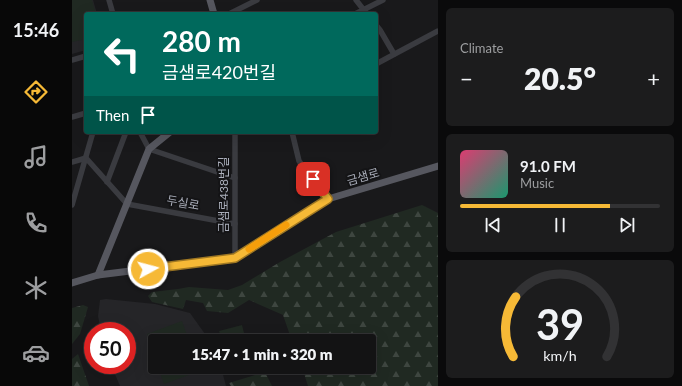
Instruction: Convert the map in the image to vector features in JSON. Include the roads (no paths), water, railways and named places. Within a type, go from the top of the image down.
[{"type":"main road","points":[[210,0],[213,12]]},
{"type":"main road","points":[[98,276],[149,149],[168,134]]},
{"type":"main road","name":"금샘로","points":[[72,283],[98,276],[235,258],[328,199],[438,166]]},
{"type":"street","points":[[109,0],[112,12]]},
{"type":"street","points":[[233,12],[257,0]]},
{"type":"street","points":[[356,0],[365,12],[383,0]]},
{"type":"street","points":[[378,27],[394,54]]},
{"type":"street","points":[[378,63],[438,31]]},
{"type":"street","points":[[72,60],[84,57]]},
{"type":"street","points":[[72,117],[84,114]]},
{"type":"street","points":[[72,205],[92,134]]},
{"type":"street","points":[[107,182],[125,134]]},
{"type":"street","points":[[141,134],[149,149],[235,178]]},
{"type":"street","name":"금샘로438번길","points":[[235,134],[235,258]]},
{"type":"street","points":[[292,134],[299,161],[328,199]]},
{"type":"street","points":[[72,162],[86,158]]},
{"type":"street","points":[[86,158],[126,204]]},
{"type":"street","name":"두실로","points":[[126,204],[235,224]]}]
